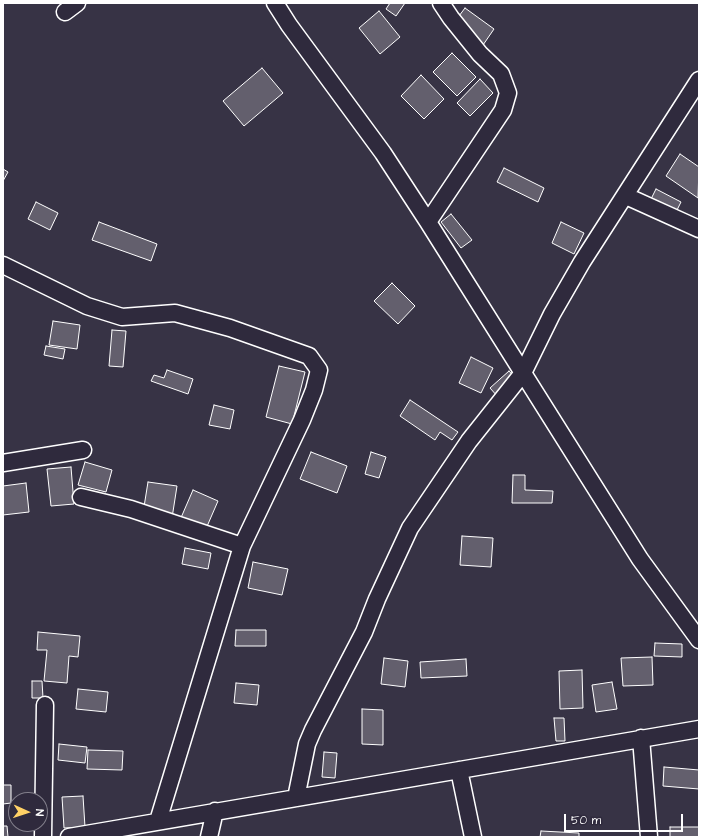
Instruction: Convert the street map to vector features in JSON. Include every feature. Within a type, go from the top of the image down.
[{"type":"street","points":[[275,3],[289,25],[383,153],[640,559],[699,640]]},
{"type":"street","points":[[428,222],[503,110],[508,93],[501,74],[480,54],[441,3]]},
{"type":"street","points":[[296,798],[307,744],[364,632],[377,599],[410,528],[469,441],[523,373],[552,314],[582,262],[626,196],[699,80]]},
{"type":"street","points":[[626,196],[699,229]]},
{"type":"street","points":[[3,266],[87,306],[122,317],[175,313],[230,328],[309,356],[319,370],[314,390],[302,420],[242,546],[158,821]]},
{"type":"street","points":[[3,463],[83,450]]},
{"type":"street","points":[[81,497],[131,509],[242,546]]},
{"type":"street","points":[[43,837],[44,706]]},
{"type":"street","points":[[69,837],[699,729]]},
{"type":"street","points":[[641,738],[649,837]]},
{"type":"street","points":[[459,770],[473,837]]},
{"type":"street","points":[[209,837],[215,811]]},
{"type":"building","points":[[390,3],[405,3],[396,16],[386,9]]},
{"type":"building","points":[[465,8],[494,29],[483,45],[453,24]]},
{"type":"building","points":[[379,11],[400,37],[380,54],[359,28]]},
{"type":"building","points":[[452,53],[476,77],[457,96],[433,72]]},
{"type":"building","points":[[262,68],[283,93],[244,126],[223,101]]},
{"type":"building","points":[[421,75],[444,99],[424,119],[401,96]]},
{"type":"building","points":[[480,79],[493,93],[470,116],[457,103]]},
{"type":"building","points":[[680,154],[699,167],[698,198],[666,176]]},
{"type":"building","points":[[504,168],[544,188],[538,202],[497,182]]},
{"type":"building","points":[[3,169],[8,172],[3,181]]},
{"type":"building","points":[[656,189],[681,202],[674,216],[649,203]]},
{"type":"building","points":[[36,202],[58,213],[50,230],[28,219]]},
{"type":"building","points":[[451,214],[472,240],[461,248],[441,222]]},
{"type":"building","points":[[99,222],[157,244],[151,261],[92,240]]},
{"type":"building","points":[[561,222],[584,233],[574,254],[552,243]]},
{"type":"building","points":[[392,283],[415,306],[398,324],[374,301]]},
{"type":"building","points":[[53,321],[80,325],[77,349],[49,345]]},
{"type":"building","points":[[112,330],[126,331],[123,367],[109,366]]},
{"type":"building","points":[[46,346],[65,349],[63,359],[44,355]]},
{"type":"building","points":[[471,357],[493,368],[481,393],[459,383]]},
{"type":"building","points":[[279,366],[305,372],[292,424],[266,417]]},
{"type":"building","points":[[167,370],[193,379],[188,394],[151,381],[154,375],[164,378]]},
{"type":"building","points":[[509,371],[517,380],[498,397],[490,388]]},
{"type":"building","points":[[410,400],[458,432],[452,440],[440,432],[435,440],[400,416]]},
{"type":"building","points":[[214,405],[234,410],[230,429],[209,425]]},
{"type":"building","points":[[311,452],[347,466],[337,493],[300,479]]},
{"type":"building","points":[[371,452],[386,457],[379,478],[365,474]]},
{"type":"building","points":[[85,462],[112,470],[106,492],[78,485]]},
{"type":"building","points":[[71,467],[74,504],[51,506],[47,469]]},
{"type":"building","points":[[513,475],[525,475],[525,490],[553,491],[552,503],[512,503]]},
{"type":"building","points":[[148,482],[177,486],[172,518],[143,513]]},
{"type":"building","points":[[26,483],[29,512],[3,515],[3,486]]},
{"type":"building","points":[[193,490],[218,501],[205,531],[180,520]]},
{"type":"building","points":[[462,536],[493,538],[491,567],[460,565]]},
{"type":"building","points":[[185,548],[211,553],[208,569],[182,564]]},
{"type":"building","points":[[253,562],[288,569],[282,595],[248,588]]},
{"type":"building","points":[[236,630],[266,630],[266,646],[235,646]]},
{"type":"building","points":[[38,632],[80,636],[78,657],[69,656],[67,683],[44,681],[47,650],[37,650]]},
{"type":"building","points":[[655,643],[682,644],[682,657],[654,656]]},
{"type":"building","points":[[652,657],[653,685],[623,686],[621,658]]},
{"type":"building","points":[[384,658],[408,661],[405,687],[381,684]]},
{"type":"building","points":[[466,659],[467,676],[421,678],[420,662]]},
{"type":"building","points":[[582,670],[583,708],[560,709],[559,671]]},
{"type":"building","points":[[32,681],[42,681],[43,698],[32,698]]},
{"type":"building","points":[[612,682],[617,709],[596,712],[592,685]]},
{"type":"building","points":[[236,683],[259,685],[257,705],[234,703]]},
{"type":"building","points":[[78,689],[108,692],[106,712],[76,709]]},
{"type":"building","points":[[362,709],[383,710],[383,745],[362,744]]},
{"type":"building","points":[[554,718],[564,718],[565,741],[556,741]]},
{"type":"building","points":[[59,744],[87,747],[85,763],[58,760]]},
{"type":"building","points":[[88,750],[123,751],[122,770],[87,769]]},
{"type":"building","points":[[324,752],[337,753],[335,778],[322,777]]},
{"type":"building","points":[[664,767],[699,770],[699,789],[663,786]]},
{"type":"building","points":[[3,785],[11,785],[11,792],[8,792],[8,803],[3,804]]},
{"type":"building","points":[[83,796],[85,827],[64,828],[62,797]]},
{"type":"building","points":[[3,826],[7,826],[8,837],[3,837]]},
{"type":"building","points":[[670,827],[699,827],[699,837],[670,837]]},
{"type":"building","points":[[541,831],[579,833],[579,837],[540,837]]}]
